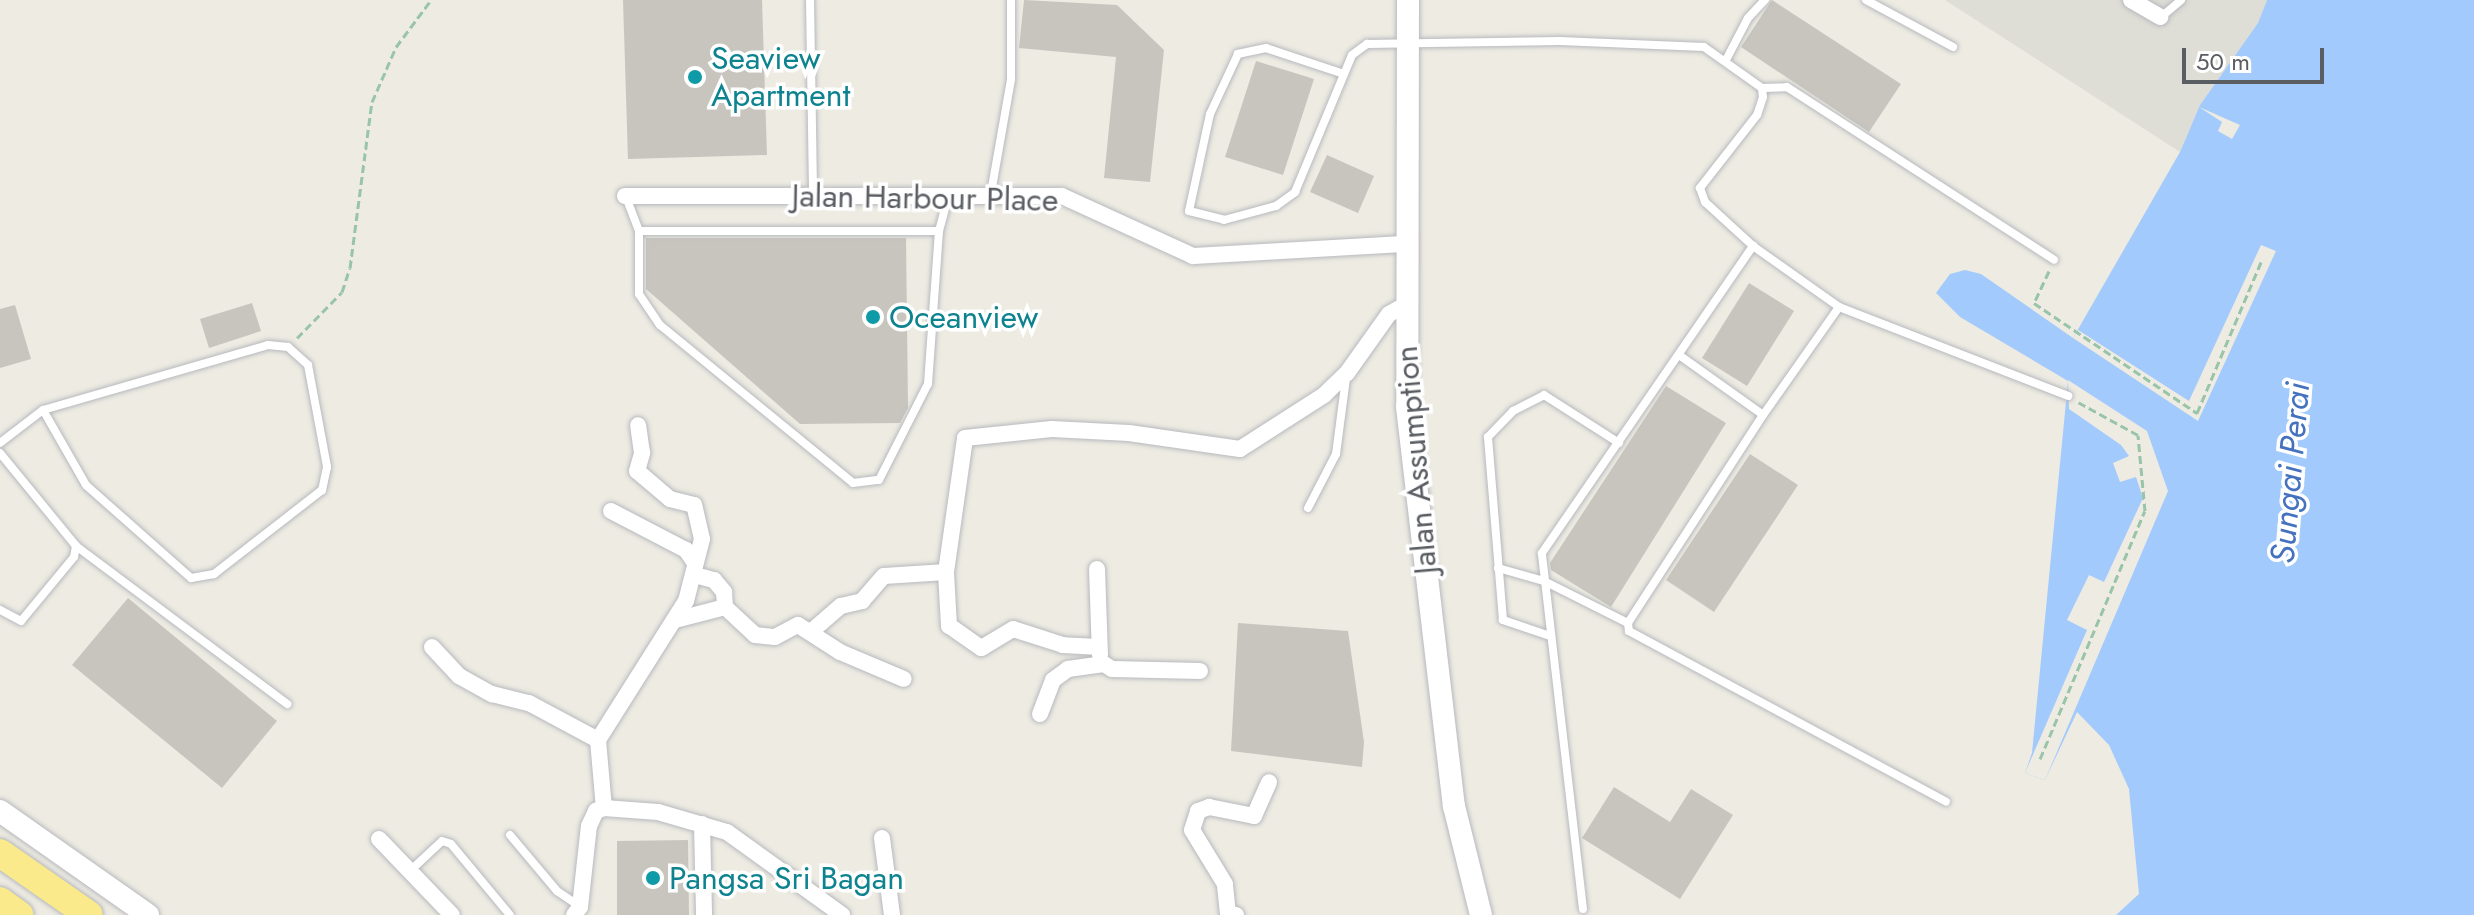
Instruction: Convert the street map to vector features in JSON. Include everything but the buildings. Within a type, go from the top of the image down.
[{"type":"highway","points":[[0,838],[37,877]]},
{"type":"highway","points":[[0,853],[89,915]]},
{"type":"highway","points":[[0,901],[19,915]]},
{"type":"street","name":"Jalan Assumption","points":[[1408,0],[1404,244],[1407,407],[1432,644],[1454,806],[1481,915]]},
{"type":"street","points":[[2131,0],[2161,17]]},
{"type":"street","name":"Jalan Harbour Place","points":[[625,196],[991,193],[1062,196],[1193,256],[1404,244]]},
{"type":"street","points":[[1200,671],[1112,669],[1101,656],[1013,629],[981,648],[949,626],[946,572],[965,438],[1067,430],[1240,449],[1290,421],[1347,373],[1389,314],[1405,305]]},
{"type":"street","points":[[604,808],[598,740],[675,620],[695,569],[702,539],[700,519],[694,505],[670,499],[637,471],[642,453],[638,425]]},
{"type":"street","points":[[611,511],[686,550],[695,569],[714,580],[724,592],[725,607],[755,635],[775,637],[798,625],[813,630],[840,652],[904,679]]},
{"type":"street","points":[[1097,569],[1101,656]]},
{"type":"street","points":[[813,630],[841,606],[862,601],[884,576],[946,572]]},
{"type":"street","points":[[675,620],[725,607]]},
{"type":"street","points":[[432,647],[459,676],[492,694],[529,703],[598,740]]},
{"type":"street","points":[[1040,714],[1059,672],[1101,656]]},
{"type":"street","points":[[1236,915],[1228,914],[1225,884],[1192,830],[1198,811],[1209,807],[1254,816],[1269,782]]},
{"type":"street","points":[[577,911],[589,826],[596,811],[604,808],[658,812],[727,832],[842,915]]},
{"type":"street","points":[[0,811],[148,915]]},
{"type":"street","points":[[702,824],[704,915]]},
{"type":"street","points":[[882,838],[892,915]]},
{"type":"street","points":[[379,839],[452,915]]},
{"type":"lane","points":[[810,0],[813,194]]},
{"type":"lane","points":[[991,193],[1011,79],[1011,0]]},
{"type":"lane","points":[[1726,60],[1748,18],[1765,0]]},
{"type":"lane","points":[[1866,0],[1953,47]]},
{"type":"lane","points":[[2161,17],[2181,0]]},
{"type":"lane","points":[[1344,74],[1266,48],[1238,54],[1230,62],[1210,114],[1189,211],[1224,220],[1276,206],[1295,192],[1352,55],[1367,44],[1405,41],[1667,42],[1704,47],[1762,88],[1787,87],[2054,260]]},
{"type":"lane","points":[[1762,88],[1757,115],[1700,188],[1705,202],[1753,246],[1839,307],[2068,396]]},
{"type":"lane","points":[[625,196],[639,231],[639,294],[660,325],[853,483],[879,480],[928,384],[939,231],[948,195]]},
{"type":"lane","points":[[639,231],[939,231]]},
{"type":"lane","points":[[1583,909],[1542,553],[1753,246]]},
{"type":"lane","points":[[1839,307],[1763,415],[1628,623],[1629,631],[1946,802]]},
{"type":"lane","points":[[0,443],[43,410],[268,345],[288,347],[308,365],[327,467],[322,490],[214,574],[191,578],[86,485],[43,410]]},
{"type":"lane","points":[[1679,355],[1763,415]]},
{"type":"lane","points":[[1308,508],[1336,454],[1347,373]]},
{"type":"lane","points":[[1550,636],[1503,620],[1488,437],[1494,427],[1544,395],[1619,443]]},
{"type":"lane","points":[[0,453],[76,546],[287,704]]},
{"type":"lane","points":[[0,610],[21,621],[74,557],[76,546]]},
{"type":"lane","points":[[1498,568],[1544,581],[1628,623]]},
{"type":"lane","points":[[510,835],[577,911]]},
{"type":"lane","points":[[411,870],[442,841],[451,844],[510,915]]},
{"type":"path","points":[[288,347],[342,292],[350,268],[372,102],[396,47],[431,0]]},
{"type":"path","points":[[2054,260],[2034,303],[2197,413],[2262,260]]},
{"type":"path","points":[[2040,759],[2145,511],[2138,435],[2068,396]]},
{"type":"shaded area","points":[[1945,0],[2267,0],[2258,23],[2200,105],[2180,152]]},
{"type":"water","name":"Sungai Perai","points":[[2267,0],[2474,0],[2474,915],[2116,915],[2139,894],[2129,789],[2109,745],[2077,712],[2045,780],[2025,773],[2032,753],[2068,381],[1960,317],[1936,293],[1950,274],[1965,270],[1981,274],[2073,338],[2180,152],[2200,105],[2258,23]]},
{"type":"pier","points":[[2199,107],[2240,125],[2232,139],[2218,131],[2222,122]]},
{"type":"pier","points":[[2261,245],[2276,251],[2198,421],[2073,338],[2078,330],[2189,401]]},
{"type":"pier","points":[[2068,380],[2147,431],[2168,491],[2045,780],[2025,773],[2087,630],[2067,620],[2089,575],[2104,582],[2143,498],[2136,477],[2120,482],[2113,463],[2129,456],[2121,445],[2069,409]]},
{"type":"place","name":"Seaview Apartment","points":[[695,77]]},
{"type":"place","name":"Oceanview","points":[[873,317]]},
{"type":"place","name":"Pangsa Sri Bagan","points":[[653,878]]}]
